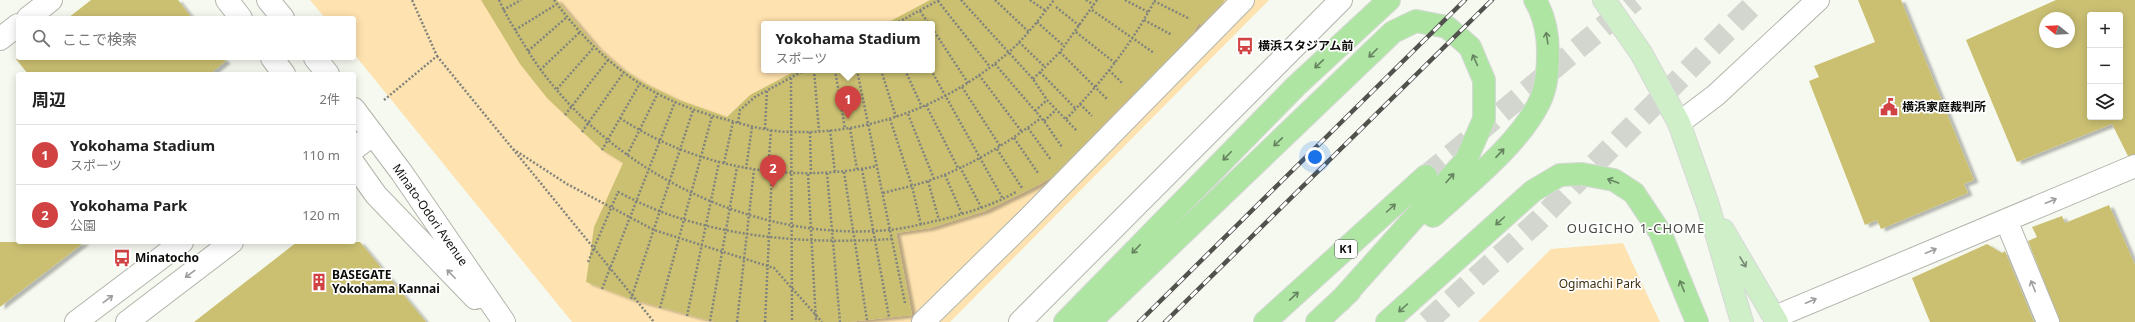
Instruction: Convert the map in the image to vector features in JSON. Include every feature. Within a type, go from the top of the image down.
[{"type":"highway","points":[[1065,322],[1296,86],[1389,0]]},
{"type":"highway","points":[[1317,322],[1486,168],[1521,130],[1539,103],[1548,76],[1548,39],[1535,0]]},
{"type":"highway","points":[[1090,322],[1393,32],[1416,21],[1447,27],[1470,47],[1484,80],[1484,119],[1466,160],[1340,301]]},
{"type":"highway","points":[[1387,322],[1533,191],[1560,175],[1582,174],[1614,180],[1634,192],[1660,232],[1697,322]]},
{"type":"highway","name":"K1","points":[[1265,322],[1426,176]]},
{"type":"main road","points":[[1604,0],[1641,53],[1679,123],[1708,205],[1742,322]]},
{"type":"main road","points":[[1708,205],[1776,319]]},
{"type":"street","points":[[31,16],[51,0]]},
{"type":"street","points":[[227,0],[239,16]]},
{"type":"street","points":[[268,0],[281,16]]},
{"type":"street","points":[[922,322],[1033,214],[1243,0]]},
{"type":"street","points":[[1020,322],[1341,0]]},
{"type":"street","points":[[1679,123],[1716,95],[1818,0]]},
{"type":"street","points":[[0,39],[16,27]]},
{"type":"street","points":[[274,60],[282,72]]},
{"type":"street","points":[[317,60],[326,72]]},
{"type":"street","name":"Minato-Odori Avenue","points":[[356,113],[373,134],[504,322]]},
{"type":"street","points":[[356,148],[373,134]]},
{"type":"street","points":[[1776,319],[2135,166]]},
{"type":"street","name":"Minato-Odori Avenue","points":[[356,167],[376,195],[498,322]]},
{"type":"street","points":[[2006,220],[2048,322]]},
{"type":"street","points":[[76,322],[179,244]]},
{"type":"street","points":[[127,322],[229,244]]},
{"type":"path","points":[[412,0],[437,56],[654,322]]},
{"type":"path","points":[[499,0],[515,30],[540,70],[589,123],[607,140],[648,169],[711,202],[792,225],[832,230],[874,231],[890,230],[920,224],[982,209],[1003,199],[1028,184]]},
{"type":"path","points":[[504,10],[521,0]]},
{"type":"path","points":[[554,0],[594,47],[608,60],[640,83],[693,110],[752,127],[791,132],[845,129],[869,125],[908,114],[945,96],[979,76],[1010,52],[1029,32],[1054,0]]},
{"type":"path","points":[[904,20],[939,0],[990,68]]},
{"type":"path","points":[[961,0],[1010,52],[1033,79],[1047,100],[1080,135]]},
{"type":"path","points":[[995,0],[1029,32]]},
{"type":"path","points":[[1030,0],[1046,11]]},
{"type":"path","points":[[1086,0],[1094,5]]},
{"type":"path","points":[[1033,79],[1060,52],[1092,10],[1097,0]]},
{"type":"path","points":[[1125,0],[1148,12]]},
{"type":"path","points":[[1066,119],[1096,88],[1133,39],[1154,0],[1194,21]]},
{"type":"path","points":[[515,30],[556,4]]},
{"type":"path","points":[[1056,7],[1080,26]]},
{"type":"path","points":[[1092,10],[1156,54]]},
{"type":"path","points":[[920,11],[927,21]]},
{"type":"path","points":[[528,51],[567,17]]},
{"type":"path","points":[[1144,20],[1176,37]]},
{"type":"path","points":[[1037,22],[1064,46]]},
{"type":"path","points":[[540,70],[580,32]]},
{"type":"path","points":[[1076,32],[1115,63]]},
{"type":"path","points":[[935,33],[968,83]]},
{"type":"path","points":[[1019,42],[1045,67]]},
{"type":"path","points":[[557,89],[594,47]]},
{"type":"path","points":[[1060,52],[1112,104]]},
{"type":"path","points":[[384,100],[437,56]]},
{"type":"path","points":[[565,115],[608,60]]},
{"type":"path","points":[[995,64],[1044,121],[1065,152]]},
{"type":"path","points":[[582,132],[624,72]]},
{"type":"path","points":[[1040,72],[1076,109]]},
{"type":"path","points":[[738,123],[740,110],[755,97],[800,73]]},
{"type":"path","points":[[814,73],[819,131]]},
{"type":"path","points":[[836,73],[845,129]]},
{"type":"path","points":[[858,73],[906,308]]},
{"type":"path","points":[[881,73],[896,117]]},
{"type":"path","points":[[906,73],[922,107]]},
{"type":"path","points":[[933,73],[1003,199]]},
{"type":"path","points":[[979,76],[1022,132]]},
{"type":"path","points":[[791,78],[792,322]]},
{"type":"path","points":[[602,150],[640,83]]},
{"type":"path","points":[[962,87],[1000,146]]},
{"type":"path","points":[[765,129],[767,90]]},
{"type":"path","points":[[627,155],[658,93]]},
{"type":"path","points":[[1035,111],[1047,100]]},
{"type":"path","points":[[602,289],[675,102]]},
{"type":"path","points":[[926,105],[982,209]]},
{"type":"path","points":[[631,299],[693,110]]},
{"type":"path","points":[[1044,121],[1056,110]]},
{"type":"path","points":[[908,114],[934,179]]},
{"type":"path","points":[[660,308],[712,116]]},
{"type":"path","points":[[620,118],[639,131],[681,149],[701,157],[737,167],[768,172],[810,174],[844,172],[877,166]]},
{"type":"path","points":[[883,193],[934,179],[980,159],[1014,138],[1041,118]]},
{"type":"path","points":[[890,119],[912,186],[920,224]]},
{"type":"path","points":[[724,163],[734,122]]},
{"type":"path","points":[[746,168],[752,127]]},
{"type":"path","points":[[850,128],[857,169]]},
{"type":"path","points":[[1028,128],[1056,166]]},
{"type":"path","points":[[768,172],[770,130]]},
{"type":"path","points":[[830,130],[835,173]]},
{"type":"path","points":[[810,132],[811,228],[816,322]]},
{"type":"path","points":[[1014,138],[1041,176]]},
{"type":"path","points":[[513,149],[567,184],[654,230],[774,268],[822,322]]},
{"type":"path","points":[[996,149],[1022,188]]},
{"type":"path","points":[[687,316],[719,162]]},
{"type":"path","points":[[710,321],[737,167]]},
{"type":"path","points":[[862,169],[889,318]]},
{"type":"path","points":[[737,322],[754,170]]},
{"type":"path","points":[[765,322],[772,172]]},
{"type":"path","points":[[844,172],[867,320]]},
{"type":"path","points":[[827,173],[840,322]]},
{"type":"path","points":[[945,175],[962,214]]},
{"type":"path","points":[[928,181],[939,220]]},
{"type":"path","points":[[588,262],[618,192],[660,211],[706,225],[769,237],[833,242],[892,239]]},
{"type":"green space","points":[[310,0],[1269,0],[950,322],[572,322],[356,56],[356,16],[323,16]]},
{"type":"green space","name":"Ogimachi Park","points":[[1623,243],[1660,322],[1478,322],[1551,249]]},
{"type":"building","points":[[91,0],[178,0],[190,16],[71,16]]},
{"type":"building","points":[[481,0],[557,0],[597,47],[622,69],[644,83],[679,100],[727,117],[750,95],[791,73],[935,73],[935,21],[891,21],[930,0],[1225,0],[1201,25],[1199,23],[1193,33],[1052,177],[985,211],[930,228],[896,233],[912,315],[848,322],[715,322],[631,299],[586,282],[594,227],[623,163],[602,150],[547,98],[520,64]]},
{"type":"building","name":"横浜家庭裁判所","points":[[1858,0],[1901,0],[1974,180],[1964,184],[1968,193],[1881,229],[1877,220],[1865,225],[1809,81],[1819,77],[1814,66],[1875,42]]},
{"type":"building","points":[[2056,0],[2135,0],[2135,154],[2128,156],[2112,124],[2017,162],[1966,40]]},
{"type":"building","points":[[17,60],[226,61],[212,72],[26,72]]},
{"type":"building","points":[[2109,205],[2135,265],[2135,322],[2060,322],[2028,241],[2037,237],[2032,227],[2062,216],[2065,223]]},
{"type":"building","points":[[0,242],[16,242],[16,244],[82,244],[0,307]]},
{"type":"building","name":"BASEGATE Yokohama Kannai","points":[[356,242],[360,242],[426,322],[194,322],[294,244],[356,244]]},
{"type":"building","points":[[1987,244],[2002,253],[2005,251],[2034,322],[1930,322],[1912,278]]},
{"type":"tunnel","points":[[1426,176],[1635,0]]},
{"type":"tunnel","points":[[1427,322],[1538,221],[1758,0]]},
{"type":"railway","points":[[1139,322],[1465,0]]},
{"type":"railway","points":[[1165,322],[1492,0]]},
{"type":"place","name":"横浜スタジアム前","points":[[1245,46]]},
{"type":"place","name":"横浜家庭裁判所","points":[[1889,107]]},
{"type":"place","name":"Yokohama Stadium","points":[[848,119]]},
{"type":"place","name":"Yokohama Park","points":[[773,188]]},
{"type":"place","name":"Minatocho","points":[[122,258]]},
{"type":"place","name":"BASEGATE Yokohama Kannai","points":[[319,282]]},
{"type":"district","name":"OUGICHO 1-CHOME","points":[[1636,228]]}]
